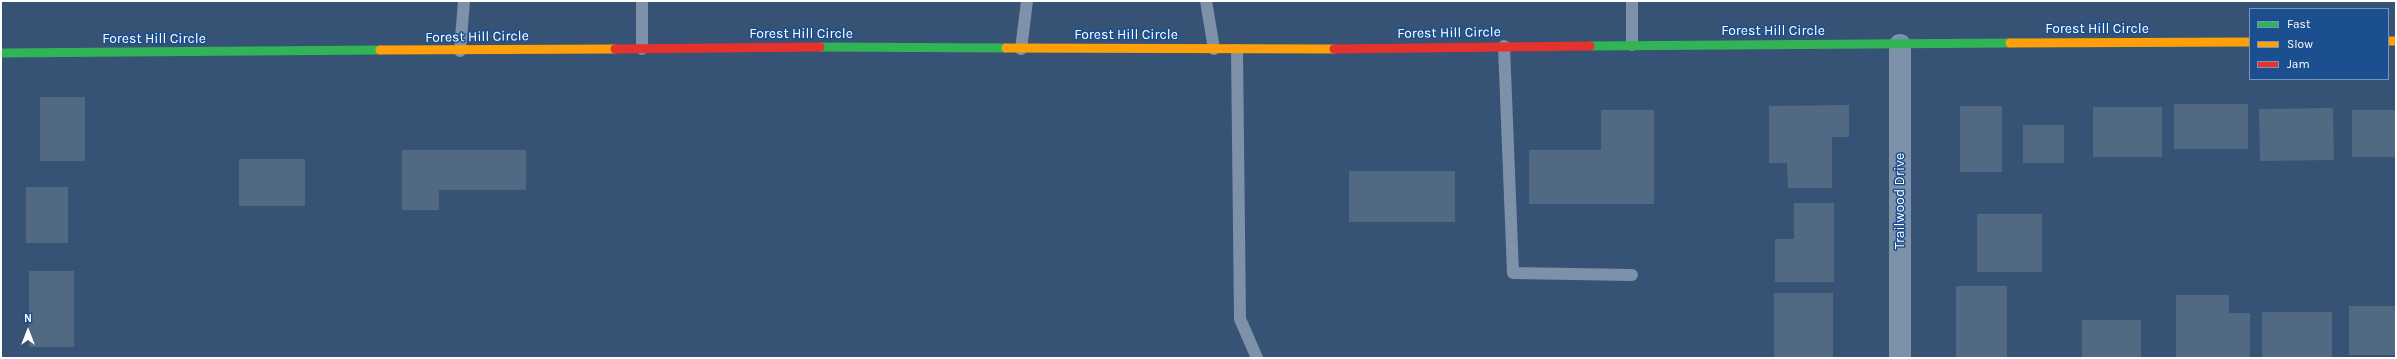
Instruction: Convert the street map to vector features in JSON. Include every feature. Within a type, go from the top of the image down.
[{"type":"street","name":"Forest Hill Circle","points":[[1,53],[1021,48],[1237,50],[1504,46],[2249,42]]},
{"type":"street","name":"Trailwood Drive","points":[[1900,45],[1900,358]]},
{"type":"lane","points":[[460,51],[464,1]]},
{"type":"lane","points":[[642,1],[642,49]]},
{"type":"lane","points":[[1021,48],[1027,1]]},
{"type":"lane","points":[[1206,1],[1214,49]]},
{"type":"lane","points":[[1632,1],[1632,45]]},
{"type":"lane","points":[[1504,46],[1512,273],[1632,275]]},
{"type":"lane","points":[[1237,50],[1240,319],[1257,358]]},
{"type":"building","points":[[40,97],[85,97],[85,161],[40,161]]},
{"type":"building","points":[[2174,104],[2248,104],[2248,149],[2174,149]]},
{"type":"building","points":[[1849,105],[1849,137],[1832,137],[1832,188],[1788,188],[1787,163],[1769,163],[1769,106]]},
{"type":"building","points":[[1960,106],[2002,106],[2002,172],[1960,172]]},
{"type":"building","points":[[2093,107],[2162,107],[2162,157],[2093,157]]},
{"type":"building","points":[[2333,108],[2334,160],[2260,161],[2259,109]]},
{"type":"building","points":[[1601,110],[1654,110],[1654,204],[1529,204],[1529,150],[1601,150]]},
{"type":"building","points":[[2352,110],[2396,110],[2396,157],[2352,157]]},
{"type":"building","points":[[2023,125],[2064,125],[2064,163],[2023,163]]},
{"type":"building","points":[[402,150],[526,150],[526,190],[439,190],[439,210],[402,210]]},
{"type":"building","points":[[239,159],[305,159],[305,206],[239,206]]},
{"type":"building","points":[[1349,171],[1455,171],[1455,222],[1349,222]]},
{"type":"building","points":[[26,187],[68,187],[68,243],[26,243]]},
{"type":"building","points":[[1794,203],[1834,203],[1834,282],[1775,282],[1775,239],[1794,239]]},
{"type":"building","points":[[1977,214],[2042,214],[2042,272],[1977,272]]},
{"type":"building","points":[[29,271],[74,271],[74,347],[29,347]]},
{"type":"building","points":[[1956,286],[2007,286],[2007,358],[1956,358]]},
{"type":"building","points":[[1774,293],[1833,293],[1833,358],[1774,358]]},
{"type":"building","points":[[2176,295],[2229,295],[2229,313],[2250,313],[2250,358],[2176,358]]},
{"type":"building","points":[[2349,306],[2396,306],[2396,355],[2349,355]]},
{"type":"building","points":[[2262,312],[2332,312],[2332,357],[2262,357]]},
{"type":"building","points":[[2082,320],[2141,320],[2141,358],[2082,358]]},
{"type":"traffic: fast","points":[[1590,46],[2010,43]]},
{"type":"traffic: fast","points":[[820,47],[1006,48]]},
{"type":"traffic: fast","points":[[1,53],[380,50]]},
{"type":"traffic: slow","points":[[2389,41],[2396,41]]},
{"type":"traffic: slow","points":[[2010,43],[2249,42]]},
{"type":"traffic: slow","points":[[1006,48],[1334,49]]},
{"type":"traffic: slow","points":[[380,50],[615,49]]},
{"type":"traffic: jam","points":[[1334,49],[1590,46]]},
{"type":"traffic: jam","points":[[615,49],[820,47]]}]
